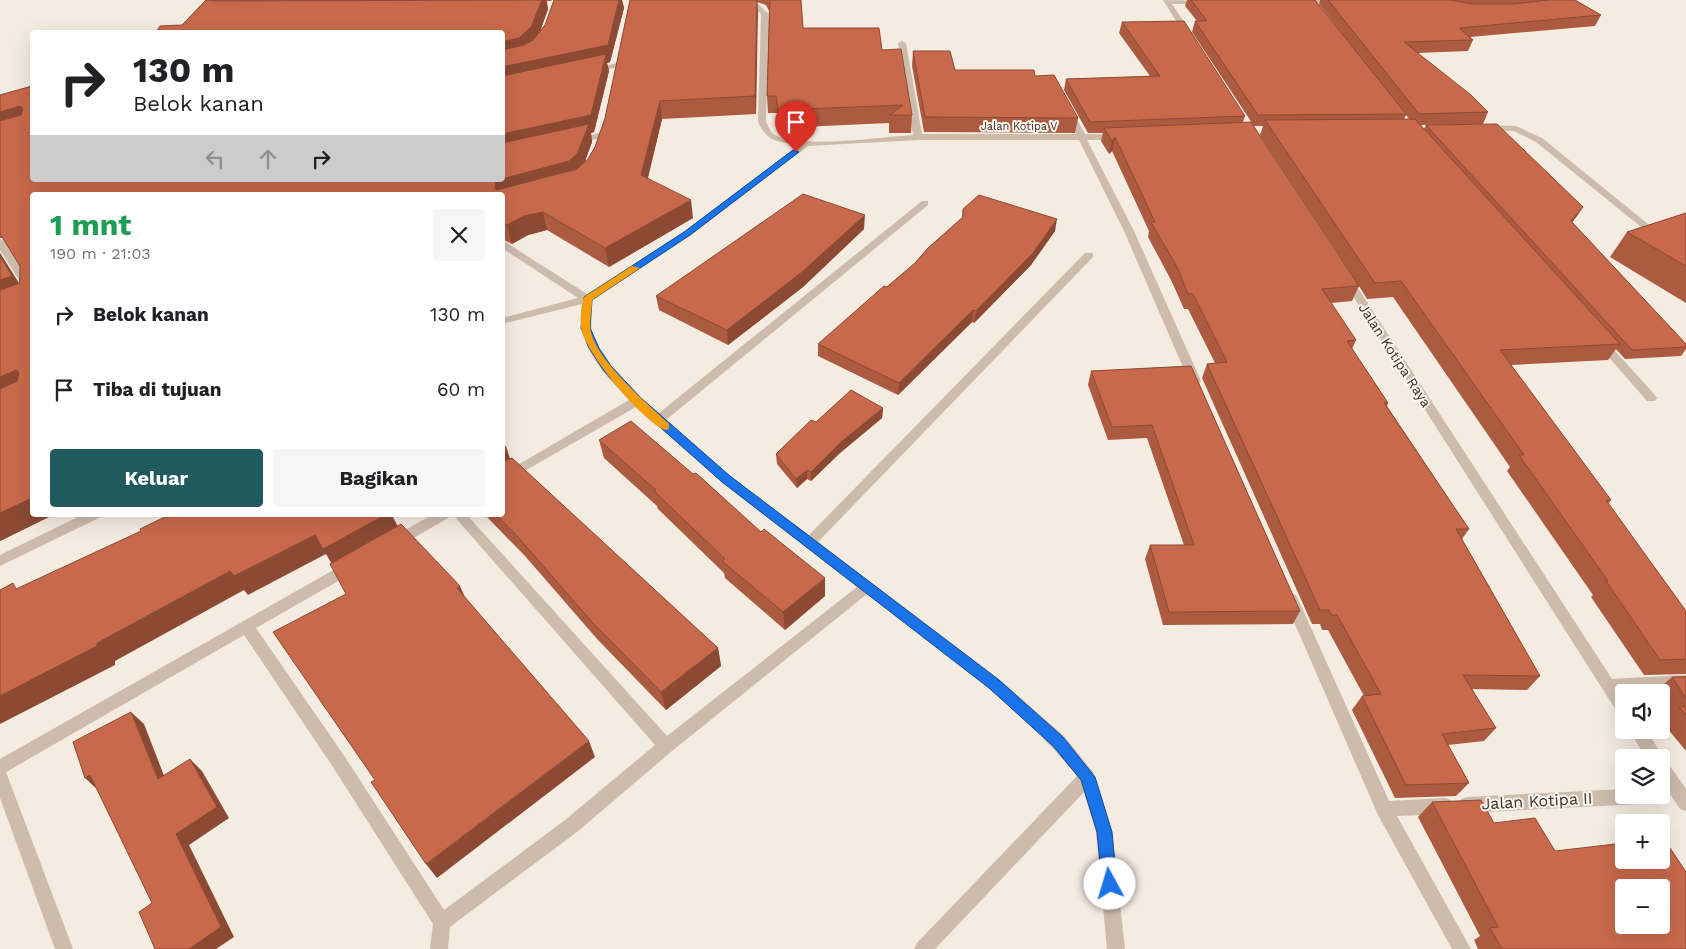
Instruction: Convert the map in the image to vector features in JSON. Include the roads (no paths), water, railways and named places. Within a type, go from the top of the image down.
[{"type":"street","points":[[1291,1],[1313,5],[1340,0]]},
{"type":"street","points":[[1167,1],[1215,2]]},
{"type":"street","points":[[1167,1],[1194,43]]},
{"type":"street","name":"Jalan Kotipa V","points":[[735,2],[756,5],[765,14],[762,122],[768,134],[786,142],[806,144],[918,137],[1123,137]]},
{"type":"street","points":[[902,43],[918,137]]},
{"type":"street","points":[[584,72],[617,64]]},
{"type":"street","points":[[1062,98],[1084,138],[1129,230],[1201,393]]},
{"type":"street","points":[[566,143],[600,139],[604,125]]},
{"type":"street","points":[[1473,128],[1516,130],[1539,140],[1654,233]]},
{"type":"street","points":[[505,320],[588,299],[687,234],[806,144]]},
{"type":"street","points":[[658,420],[925,203]]},
{"type":"street","points":[[0,242],[30,289]]},
{"type":"street","points":[[505,245],[588,299]]},
{"type":"street","points":[[809,543],[1089,255]]},
{"type":"street","name":"Jalan Kotipa Raya","points":[[1338,266],[1615,696]]},
{"type":"street","points":[[588,299],[586,328],[594,348],[608,368],[637,401],[726,479],[994,684],[1058,741],[1088,777],[1104,832],[1116,949]]},
{"type":"street","points":[[1592,332],[1651,398]]},
{"type":"street","points":[[505,478],[637,401]]},
{"type":"street","points":[[0,561],[90,517]]},
{"type":"street","points":[[383,549],[439,517]]},
{"type":"street","points":[[461,517],[666,746]]},
{"type":"street","points":[[0,767],[366,559]]},
{"type":"street","points":[[1284,583],[1384,809],[1462,949]]},
{"type":"street","points":[[442,922],[571,826],[666,746],[866,587]]},
{"type":"street","points":[[246,626],[339,762],[442,922],[439,949]]},
{"type":"street","points":[[1608,686],[1686,682]]},
{"type":"street","points":[[0,776],[64,949]]},
{"type":"street","points":[[923,949],[1088,777]]},
{"type":"street","points":[[1670,779],[1683,798]]},
{"type":"street","name":"Jalan Kotipa II","points":[[1670,796],[1683,798]]},
{"type":"street","name":"Jalan Kotipa II","points":[[1384,809],[1615,797]]}]
